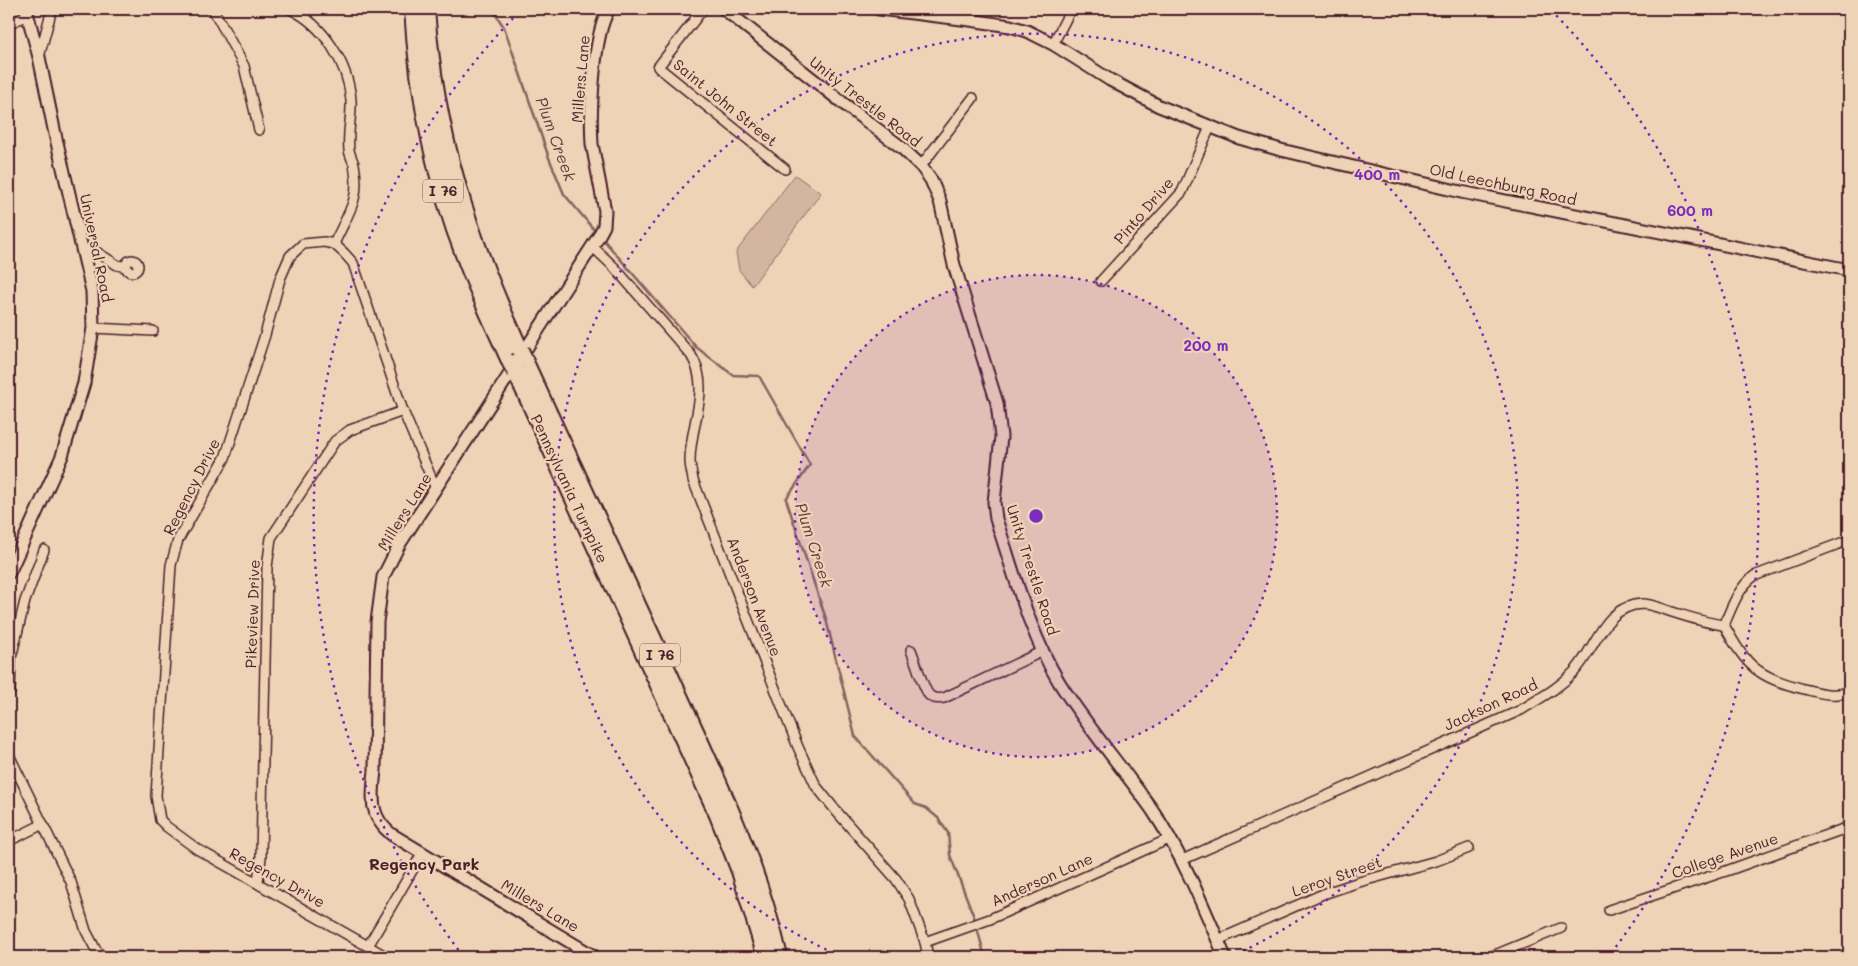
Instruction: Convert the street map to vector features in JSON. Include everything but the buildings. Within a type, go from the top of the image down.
[{"type":"highway","name":"Pennsylvania Turnpike","points":[[413,9],[423,99],[444,192],[466,260],[518,362],[692,726],[748,855],[779,957]]},
{"type":"highway","name":"Pennsylvania Turnpike","points":[[426,9],[428,42],[443,135],[468,226],[518,362],[718,815],[746,889],[766,957]]},
{"type":"street","points":[[39,57],[52,9]]},
{"type":"street","points":[[212,9],[244,66],[259,130]]},
{"type":"street","points":[[290,9],[303,15],[320,32],[334,50],[344,68],[351,100],[348,136],[349,152],[355,175],[354,199],[334,244],[352,264],[403,411],[436,489]]},
{"type":"street","name":"Millers Lane","points":[[595,957],[382,827],[375,815],[373,804],[377,622],[383,577],[399,545],[597,238],[605,211],[592,144],[593,92],[600,34],[603,21],[609,9]]},
{"type":"street","name":"Saint John Street","points":[[703,9],[658,67],[785,169]]},
{"type":"street","name":"Unity Trestle Road","points":[[724,9],[852,112],[901,147],[921,166],[931,180],[940,201],[954,265],[997,403],[1001,437],[994,502],[996,519],[1033,628],[1058,681],[1154,813],[1182,860],[1225,957]]},
{"type":"street","name":"Old Leechburg Road","points":[[879,9],[1010,26],[1027,31],[1054,44],[1139,96],[1210,127],[1282,150],[1461,192],[1849,270]]},
{"type":"street","points":[[1054,44],[1071,9]]},
{"type":"street","points":[[9,23],[27,12]]},
{"type":"street","name":"Universal Road","points":[[9,573],[62,456],[72,427],[84,383],[93,328],[92,291],[27,12]]},
{"type":"street","points":[[921,166],[973,98]]},
{"type":"street","name":"Pinto Drive","points":[[1101,280],[1182,192],[1210,127]]},
{"type":"street","name":"Anderson Avenue","points":[[597,238],[614,267],[697,364],[701,383],[690,460],[693,480],[798,747],[816,786],[896,879],[911,903],[928,957]]},
{"type":"street","name":"Regency Drive","points":[[334,244],[324,242],[303,244],[290,256],[280,279],[265,335],[225,458],[178,540],[171,564],[156,796],[160,820],[197,849],[387,957]]},
{"type":"street","points":[[82,248],[95,251],[117,265],[126,267]]},
{"type":"street","points":[[93,328],[153,331]]},
{"type":"street","name":"Pikeview Drive","points":[[258,882],[261,858],[267,567],[271,538],[335,441],[350,430],[403,411]]},
{"type":"street","points":[[1849,540],[1754,576],[1746,582],[1738,594],[1724,625],[1750,665],[1774,681],[1837,696],[1849,692]]},
{"type":"street","points":[[9,694],[11,658],[25,601],[44,550]]},
{"type":"street","name":"Jackson Road","points":[[1182,860],[1520,710],[1558,688],[1576,670],[1609,620],[1627,608],[1642,604],[1654,606],[1724,625]]},
{"type":"street","points":[[911,650],[927,692],[934,698],[944,698],[1044,651]]},
{"type":"street","points":[[9,755],[71,882],[86,931],[102,957]]},
{"type":"street","points":[[9,841],[43,824]]},
{"type":"street","name":"College Avenue","points":[[1609,910],[1849,827]]},
{"type":"street","name":"Anderson Lane","points":[[924,942],[990,919],[1169,839]]},
{"type":"street","name":"Leroy Street","points":[[1218,940],[1323,894],[1436,861],[1468,848]]},
{"type":"street","points":[[368,946],[424,852]]},
{"type":"street","points":[[1490,957],[1561,928]]},
{"type":"shaded area","points":[[795,175],[821,193],[752,286],[739,270],[736,252]]},
{"type":"waterway","name":"Plum Creek","points":[[492,9],[504,27],[549,158],[564,194],[596,232]]},
{"type":"waterway","name":"Plum Creek","points":[[602,238],[696,347],[733,375],[759,376],[810,465],[786,499],[826,619],[855,736],[915,804],[926,808],[938,818],[948,833],[950,855],[974,917],[985,957]]},
{"type":"district","name":"Regency Park","points":[[424,864]]}]
